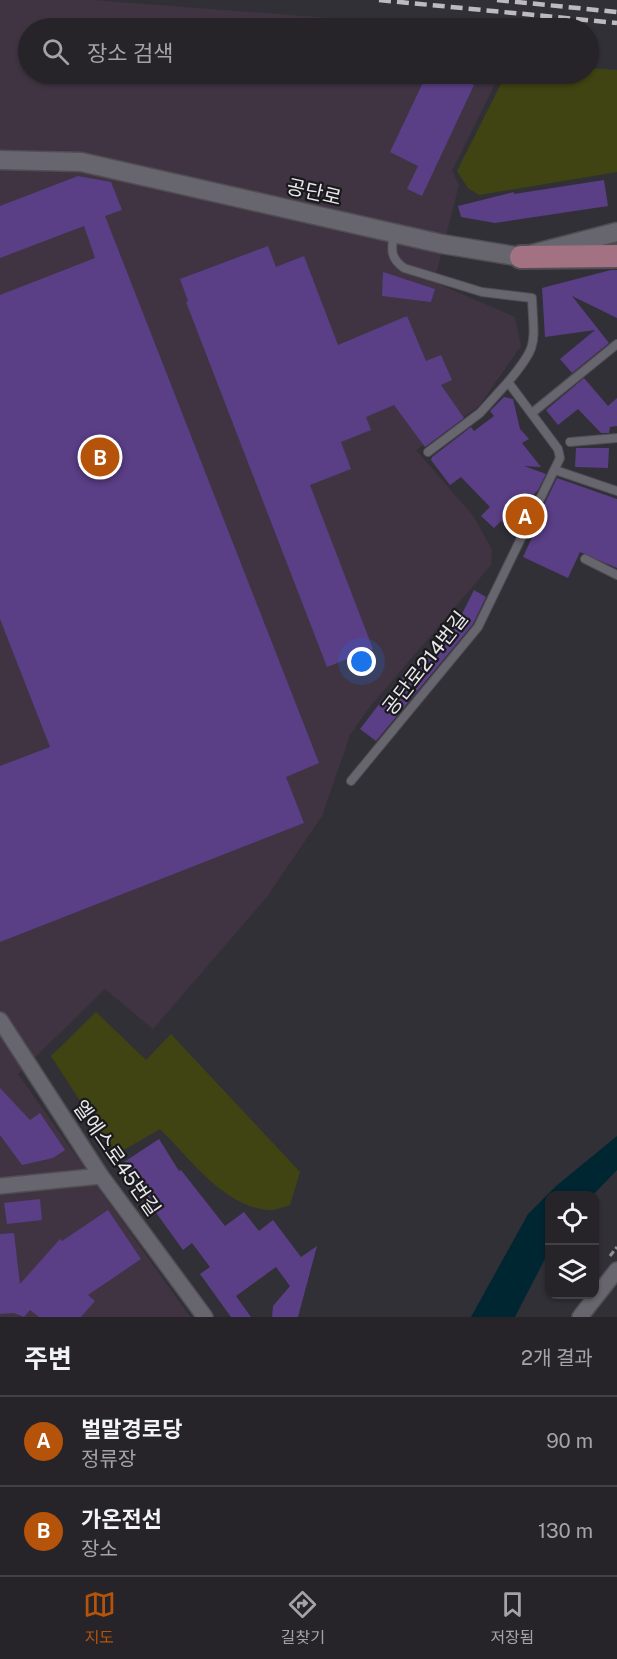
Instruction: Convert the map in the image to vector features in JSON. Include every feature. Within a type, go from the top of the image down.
[{"type":"main road","points":[[521,257],[617,256]]},
{"type":"street","name":"공단로","points":[[0,160],[81,162],[394,233],[521,257],[617,232]]},
{"type":"street","name":"엘에스로45번길","points":[[0,1020],[101,1176],[205,1317]]},
{"type":"street","points":[[0,1186],[101,1176]]},
{"type":"street","points":[[580,1317],[617,1270]]},
{"type":"lane","points":[[394,233],[391,251],[396,262],[404,268],[482,292],[532,298],[534,344],[528,358],[480,413],[428,452]]},
{"type":"lane","points":[[532,413],[617,344]]},
{"type":"lane","name":"공단로214번길","points":[[351,781],[478,627],[560,458],[558,449],[508,382]]},
{"type":"lane","points":[[570,442],[617,438]]},
{"type":"lane","points":[[555,470],[617,491]]},
{"type":"lane","points":[[585,559],[617,575]]},
{"type":"shaded area","points":[[0,0],[92,0],[329,18],[18,18],[18,84],[495,84],[452,171],[459,185],[434,282],[515,317],[521,346],[479,406],[416,450],[474,517],[492,550],[491,565],[368,709],[350,735],[322,816],[266,898],[153,1029],[105,989],[18,1074],[190,1317],[0,1317]]},
{"type":"green space","points":[[599,69],[617,70],[617,172],[479,195],[468,188],[457,171],[501,84],[599,84]]},
{"type":"green space","points":[[96,1012],[146,1060],[171,1034],[300,1172],[290,1205],[267,1210],[236,1199],[221,1190],[160,1129],[115,1155],[51,1056]]},
{"type":"water","points":[[617,1136],[617,1170],[597,1191],[551,1191]]},
{"type":"water","points":[[545,1197],[545,1259],[515,1317],[471,1317],[528,1214]]},
{"type":"building","points":[[422,84],[474,85],[422,196],[407,189],[418,166],[390,152]]},
{"type":"building","points":[[78,176],[111,182],[122,210],[105,216],[319,763],[286,777],[304,823],[0,942],[0,766],[50,747],[0,619],[0,295],[95,258],[84,226],[0,258],[0,206]]},
{"type":"building","points":[[604,180],[608,206],[495,223],[461,217],[458,206],[514,192],[514,194]]},
{"type":"building","points":[[268,246],[276,267],[304,256],[338,345],[407,316],[426,361],[441,355],[452,380],[441,385],[464,418],[425,447],[394,405],[366,417],[371,430],[341,442],[351,469],[310,485],[373,649],[327,667],[186,302],[188,301],[180,279]]},
{"type":"building","points":[[617,270],[617,318],[572,296],[609,343],[572,373],[560,359],[595,330],[545,337],[542,288]]},
{"type":"building","points":[[383,272],[435,289],[431,302],[382,296]]},
{"type":"building","points":[[584,378],[608,406],[617,398],[617,426],[610,427],[609,433],[601,433],[578,409],[558,425],[546,410]]},
{"type":"building","points":[[504,397],[513,399],[520,429],[529,439],[522,443],[541,467],[524,466],[546,474],[538,490],[504,524],[501,521],[494,528],[481,516],[490,507],[461,477],[450,485],[431,460],[471,427],[474,431],[494,416],[490,411]]},
{"type":"building","points":[[576,448],[609,448],[608,468],[575,467]]},
{"type":"building","points":[[557,478],[617,499],[617,568],[580,552],[568,578],[523,557],[536,529],[533,528]]},
{"type":"building","points":[[474,590],[486,597],[473,624],[376,741],[360,729],[387,694],[389,695],[403,677],[405,678],[417,660],[420,661],[427,653],[434,657],[454,622],[457,624]]},
{"type":"building","points":[[0,1088],[30,1120],[40,1113],[65,1150],[53,1158],[22,1165],[0,1135]]},
{"type":"building","points":[[159,1139],[179,1171],[181,1170],[225,1226],[244,1212],[259,1231],[273,1220],[301,1257],[317,1246],[298,1317],[272,1317],[273,1306],[290,1286],[276,1267],[236,1296],[251,1317],[231,1317],[200,1274],[210,1267],[192,1243],[183,1250],[121,1164]]},
{"type":"building","points":[[40,1199],[42,1220],[7,1224],[4,1203]]},
{"type":"building","points":[[108,1210],[141,1259],[88,1295],[95,1301],[81,1317],[39,1317],[30,1310],[24,1317],[14,1313],[0,1314],[0,1234],[14,1233],[20,1284],[60,1239],[62,1241]]},
{"type":"railway","points":[[379,0],[565,18]]},
{"type":"railway","points":[[497,0],[617,12]]},
{"type":"railway","points":[[599,21],[617,23]]},
{"type":"place","name":"가온전선","points":[[100,457]]},
{"type":"place","name":"벌말경로당","points":[[525,516]]}]
